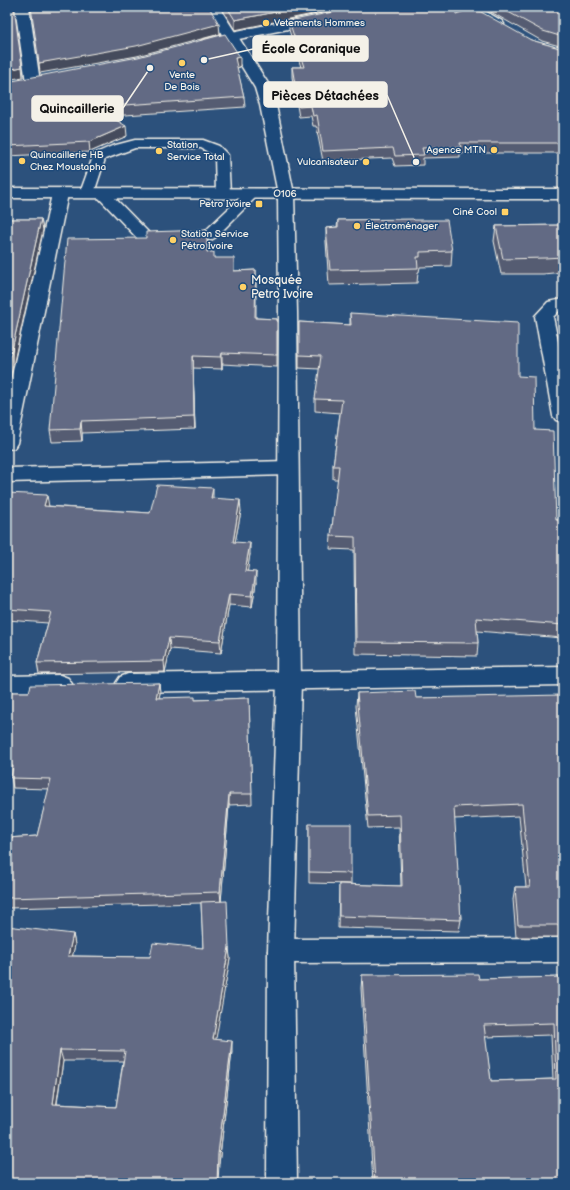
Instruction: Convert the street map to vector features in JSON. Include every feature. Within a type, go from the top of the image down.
[{"type":"street","points":[[212,7],[232,36],[263,88],[268,105],[286,194],[288,312],[289,681],[281,951],[282,1183]]},
{"type":"street","points":[[197,46],[232,36],[376,7]]},
{"type":"street","points":[[468,7],[511,31]]},
{"type":"street","points":[[20,14],[33,81]]},
{"type":"street","name":"O106","points":[[7,193],[563,194]]},
{"type":"street","points":[[7,443],[60,194]]},
{"type":"street","points":[[563,304],[554,306],[544,316],[563,416]]},
{"type":"street","points":[[7,475],[288,468]]},
{"type":"street","points":[[109,684],[563,676]]},
{"type":"street","points":[[7,685],[78,684]]},
{"type":"street","points":[[281,951],[563,950]]},
{"type":"lane","points":[[223,193],[221,155],[214,149],[203,144],[135,144],[117,148],[99,157],[94,193],[143,236],[148,238],[206,237],[211,234],[253,193]]},
{"type":"building","points":[[7,7],[14,7],[22,67],[7,70]]},
{"type":"building","points":[[31,7],[209,7],[219,24],[136,46],[39,63]]},
{"type":"building","points":[[227,7],[301,7],[235,20]]},
{"type":"building","points":[[357,7],[454,7],[456,14],[474,8],[531,40],[563,49],[563,143],[460,143],[461,147],[422,148],[424,155],[395,156],[393,148],[323,151],[317,115],[313,116],[311,106],[299,107],[292,67],[304,67],[289,21]]},
{"type":"building","points":[[499,7],[563,7],[563,37],[543,31]]},
{"type":"building","points":[[225,34],[240,57],[235,58],[244,97],[95,107],[126,126],[89,142],[7,146],[7,82],[138,57]]},
{"type":"building","points":[[7,219],[41,219],[7,372]]},
{"type":"building","points":[[338,220],[447,220],[452,251],[420,252],[420,257],[417,257],[418,268],[330,270],[326,228],[338,227]]},
{"type":"building","points":[[563,225],[563,257],[503,259],[496,226]]},
{"type":"building","points":[[207,230],[207,252],[214,252],[214,258],[234,258],[234,271],[256,270],[255,318],[277,319],[277,355],[222,353],[221,357],[193,356],[194,417],[81,421],[80,429],[50,430],[67,239],[146,238],[146,232]]},
{"type":"building","points":[[350,313],[518,323],[518,376],[534,377],[535,430],[553,431],[556,520],[563,520],[563,625],[476,618],[478,643],[356,642],[355,537],[331,536],[339,466],[333,466],[342,400],[315,399],[321,356],[299,355],[299,322],[351,325]]},
{"type":"building","points":[[157,485],[213,488],[211,498],[240,500],[233,542],[250,543],[245,571],[256,572],[252,596],[229,594],[220,641],[169,638],[164,661],[37,663],[51,612],[7,609],[7,493],[47,495],[44,506],[150,513]]},
{"type":"building","points":[[159,683],[156,698],[195,697],[195,700],[249,698],[252,794],[229,794],[220,892],[7,898],[7,838],[37,836],[51,779],[11,778],[13,766],[7,766],[7,692],[29,692],[31,685]]},
{"type":"building","points":[[415,691],[416,698],[562,695],[563,925],[518,925],[515,887],[530,887],[522,804],[454,807],[461,920],[339,916],[339,884],[402,886],[400,815],[368,816],[357,693]]},
{"type":"building","points":[[309,824],[351,824],[351,873],[309,872]]},
{"type":"building","points":[[227,901],[229,947],[213,1039],[232,1041],[218,1154],[217,1183],[7,1183],[7,926],[73,934],[68,956],[150,957],[153,943],[203,948],[201,902]],"holes":[[[60,1050],[125,1051],[116,1107],[53,1104]]]},
{"type":"building","points":[[478,974],[479,979],[563,977],[563,1183],[375,1183],[362,975]],"holes":[[[554,1023],[556,1079],[491,1081],[484,1025]]]},
{"type":"place","name":"Vetements Hommes","points":[[266,23]]},
{"type":"place","name":"École Coranique","points":[[204,60]]},
{"type":"place","name":"Vente De Bois","points":[[182,63]]},
{"type":"place","name":"Quincaillerie","points":[[150,68]]},
{"type":"place","name":"Agence MTN","points":[[494,150]]},
{"type":"place","name":"Station Service Total","points":[[159,151]]},
{"type":"place","name":"Quincaillerie HB Chez Moustapha","points":[[22,161]]},
{"type":"place","name":"Vulcanisateur","points":[[366,162]]},
{"type":"place","name":"Pièces Détachées","points":[[416,162]]},
{"type":"place","name":"Petro Ivoire","points":[[259,204]]},
{"type":"place","name":"Ciné Cool","points":[[505,212]]},
{"type":"place","name":"Électroménager","points":[[357,226]]},
{"type":"place","name":"Station Service Pétro Ivoire","points":[[173,240]]},
{"type":"place","name":"Mosquée Petro Ivoire","points":[[243,287]]}]
